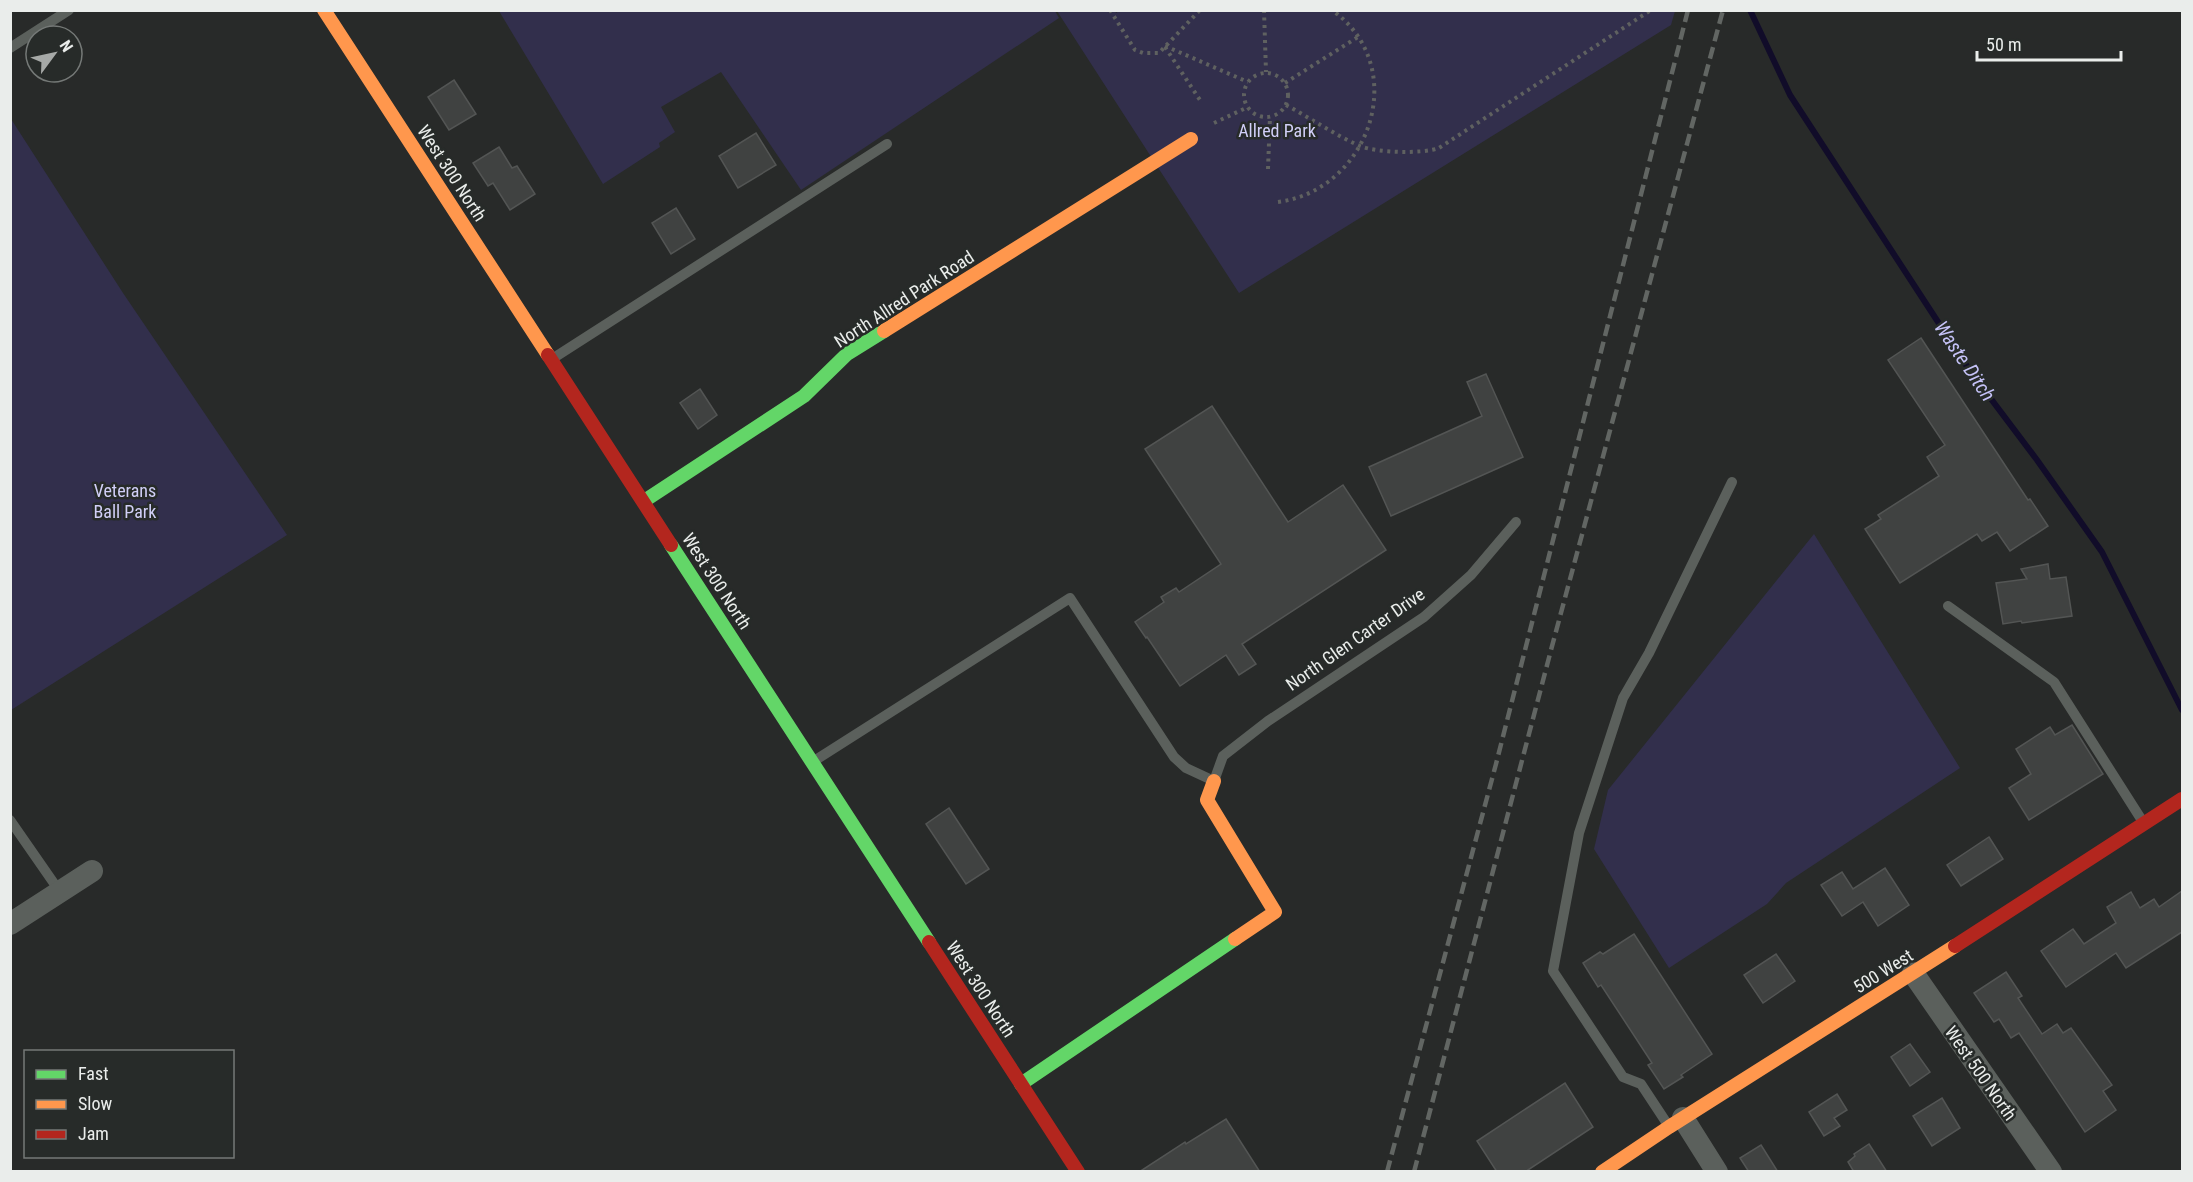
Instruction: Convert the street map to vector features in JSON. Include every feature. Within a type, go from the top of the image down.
[{"type":"street","name":"West 300 North","points":[[324,10],[1078,1172]]},
{"type":"street","name":"North Allred Park Road","points":[[644,501],[804,396],[847,354],[1191,138]]},
{"type":"street","points":[[1021,1084],[1275,912],[1207,800],[1214,781]]},
{"type":"street","name":"500 West","points":[[1602,1172],[1676,1122],[1913,973],[2182,799]]},
{"type":"street","points":[[10,924],[92,871]]},
{"type":"street","name":"West 500 North","points":[[1913,973],[2050,1172]]},
{"type":"street","points":[[1676,1122],[1717,1172]]},
{"type":"lane","points":[[10,48],[69,10]]},
{"type":"lane","points":[[552,359],[887,144]]},
{"type":"lane","points":[[1676,1122],[1641,1084],[1623,1077],[1553,971],[1579,834],[1623,698],[1649,653],[1732,482]]},
{"type":"lane","name":"North Glen Carter Drive","points":[[1214,781],[1223,756],[1268,721],[1424,617],[1472,575],[1516,522]]},
{"type":"lane","points":[[813,762],[1070,598],[1174,757],[1186,768],[1214,781]]},
{"type":"lane","points":[[1948,606],[2054,682],[2143,824]]},
{"type":"lane","points":[[10,820],[60,892]]},
{"type":"path","points":[[1110,10],[1135,50],[1143,53],[1159,53],[1200,10]]},
{"type":"path","points":[[1264,10],[1266,72]]},
{"type":"path","points":[[1278,202],[1292,200],[1325,185],[1348,166],[1361,146],[1371,123],[1375,97],[1371,68],[1358,37],[1345,19],[1332,10]]},
{"type":"path","points":[[1286,105],[1361,146],[1414,152],[1429,151],[1439,148],[1652,10]]},
{"type":"path","points":[[1285,83],[1358,37]]},
{"type":"path","points":[[1165,46],[1248,82]]},
{"type":"path","points":[[1165,46],[1200,100]]},
{"type":"path","points":[[1266,72],[1280,77],[1285,83],[1288,97],[1282,111],[1270,117],[1256,114],[1248,107],[1244,92],[1252,77],[1266,72]]},
{"type":"path","points":[[1214,123],[1248,107]]},
{"type":"path","points":[[1268,169],[1270,117]]},
{"type":"green space","name":"Allred Park","points":[[1115,10],[1116,13],[1120,10],[1675,11],[1671,25],[1239,293],[1057,11]]},
{"type":"green space","points":[[499,11],[1055,11],[1059,18],[801,190],[721,72],[661,107],[675,132],[659,143],[660,147],[603,184]]},
{"type":"green space","name":"Veterans Ball Park","points":[[11,119],[123,293],[287,535],[11,710]]},
{"type":"green space","points":[[1814,534],[1960,768],[1786,883],[1767,904],[1669,968],[1594,849],[1608,790]]},
{"type":"building","points":[[454,80],[476,114],[449,130],[428,97]]},
{"type":"building","points":[[756,133],[776,165],[738,188],[719,156]]},
{"type":"building","points":[[499,147],[512,168],[517,166],[535,194],[510,210],[493,183],[488,186],[473,163]]},
{"type":"building","points":[[676,208],[695,239],[671,254],[652,223]]},
{"type":"building","points":[[1921,338],[2028,500],[2030,499],[2048,526],[2010,551],[1997,532],[1982,541],[1977,534],[1900,583],[1865,529],[1881,519],[1878,515],[1939,476],[1927,457],[1945,445],[1888,360]]},
{"type":"building","points":[[1486,374],[1523,457],[1391,516],[1369,467],[1482,416],[1467,382]]},
{"type":"building","points":[[700,389],[717,415],[698,429],[680,403]]},
{"type":"building","points":[[1212,406],[1288,522],[1343,485],[1386,550],[1242,644],[1256,664],[1239,675],[1226,655],[1180,686],[1135,622],[1164,602],[1161,597],[1176,588],[1179,592],[1221,564],[1145,449]]},
{"type":"building","points":[[2048,564],[2050,579],[2066,577],[2072,616],[2003,624],[1996,583],[2027,579],[2021,569]]},
{"type":"building","points":[[2072,725],[2103,774],[2029,820],[2009,788],[2031,774],[2016,749],[2050,727],[2055,735]]},
{"type":"building","points":[[949,808],[989,869],[966,884],[926,824]]},
{"type":"building","points":[[1989,837],[2003,859],[1961,886],[1947,865]]},
{"type":"building","points":[[1885,868],[1909,905],[1878,926],[1863,902],[1842,916],[1821,885],[1842,872],[1853,889]]},
{"type":"building","points":[[2182,891],[2182,932],[2126,968],[2116,953],[2066,987],[2041,951],[2073,929],[2084,944],[2116,923],[2107,907],[2131,892],[2140,908],[2154,899],[2159,907]]},
{"type":"building","points":[[1634,934],[1712,1054],[1664,1089],[1648,1065],[1652,1063],[1601,985],[1598,987],[1583,963],[1600,952],[1603,954]]},
{"type":"building","points":[[1776,954],[1795,981],[1763,1003],[1744,975]]},
{"type":"building","points":[[2006,972],[2022,996],[2018,998],[2042,1034],[2057,1024],[2063,1033],[2071,1028],[2112,1085],[2103,1091],[2116,1110],[2085,1132],[2019,1033],[2011,1038],[1999,1019],[1994,1022],[1974,993]]},
{"type":"building","points":[[1910,1044],[1930,1072],[1910,1086],[1891,1057]]},
{"type":"building","points":[[1565,1083],[1593,1127],[1525,1172],[1497,1172],[1477,1141]]},
{"type":"building","points":[[1837,1094],[1847,1110],[1834,1118],[1840,1126],[1824,1136],[1809,1112]]},
{"type":"building","points":[[1942,1098],[1960,1128],[1932,1146],[1913,1116]]},
{"type":"building","points":[[1226,1119],[1260,1172],[1139,1172],[1185,1142],[1186,1144]]},
{"type":"building","points":[[1869,1144],[1887,1172],[1854,1172],[1848,1162],[1855,1156],[1854,1154]]},
{"type":"building","points":[[1761,1145],[1778,1172],[1749,1172],[1740,1158]]},
{"type":"waterway","name":"Waste Ditch","points":[[1750,10],[1790,95],[1970,371],[2102,552],[2182,710]]},
{"type":"railway","points":[[1387,1172],[1496,764],[1688,10]]},
{"type":"railway","points":[[1414,1172],[1723,10]]},
{"type":"traffic: fast","points":[[644,501],[804,396],[847,354],[884,331]]},
{"type":"traffic: fast","points":[[671,545],[929,942]]},
{"type":"traffic: fast","points":[[1021,1084],[1235,939]]},
{"type":"traffic: slow","points":[[324,10],[548,355]]},
{"type":"traffic: slow","points":[[884,331],[1191,139]]},
{"type":"traffic: slow","points":[[1214,781],[1207,800],[1275,912],[1235,939]]},
{"type":"traffic: slow","points":[[1602,1172],[1955,946]]},
{"type":"traffic: jam","points":[[548,355],[671,545]]},
{"type":"traffic: jam","points":[[1955,946],[2182,799]]},
{"type":"traffic: jam","points":[[929,942],[1078,1172]]}]
